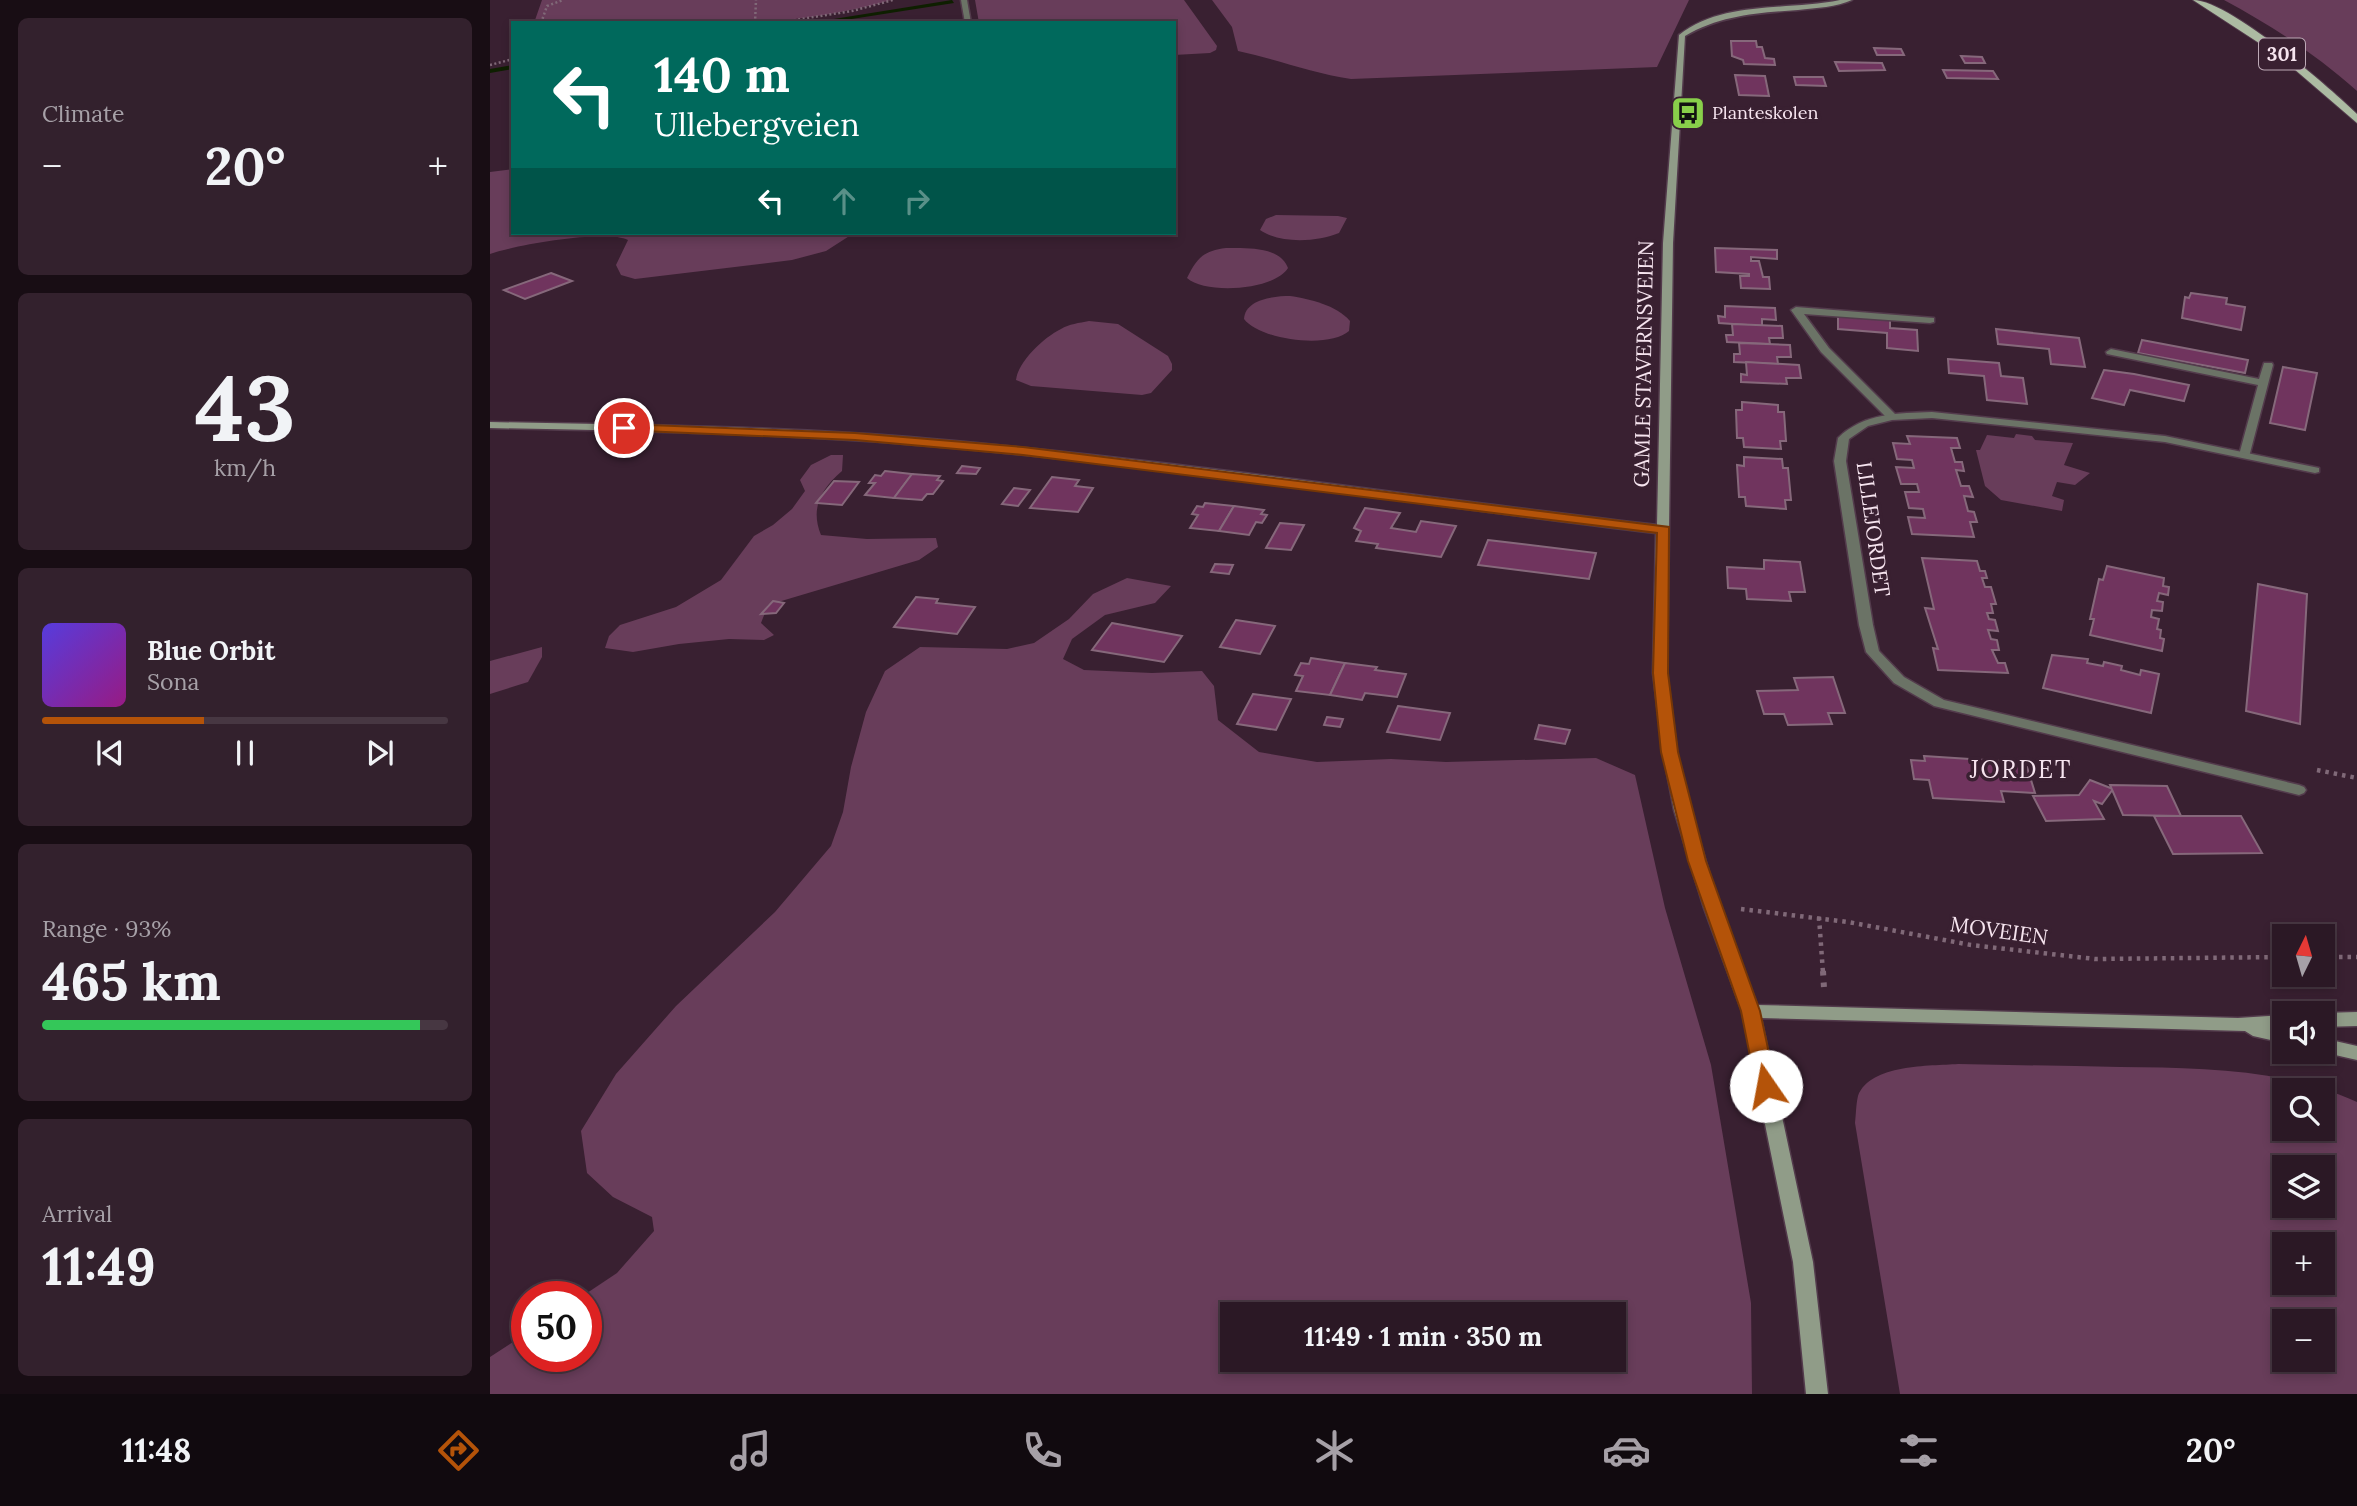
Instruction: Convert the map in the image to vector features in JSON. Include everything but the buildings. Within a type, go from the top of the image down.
[{"type":"main road","name":"301","points":[[2197,0],[2297,65],[2357,121]]},
{"type":"street","points":[[964,0],[968,21]]},
{"type":"street","name":"GAMLE STAVERNSVEIEN","points":[[1817,1394],[1803,1262],[1751,1011],[1712,908],[1682,810],[1670,752],[1660,673],[1660,591],[1664,530],[1668,243],[1682,35],[1695,26],[1751,13],[1849,0]]},
{"type":"street","points":[[1892,417],[1825,350],[1796,310],[1930,320]]},
{"type":"street","points":[[2111,352],[2264,383]]},
{"type":"street","points":[[2245,455],[2268,365]]},
{"type":"street","name":"LILLEJORDET","points":[[2299,790],[1939,703],[1899,680],[1873,652],[1866,625],[1840,461],[1844,438],[1864,424],[1892,417],[1932,415],[2165,439],[2315,470]]},
{"type":"street","points":[[490,425],[751,431],[929,442],[1150,464],[1664,530]]},
{"type":"street","points":[[1751,1011],[2238,1026],[2272,1023]]},
{"type":"street","points":[[2335,1020],[2357,1019]]},
{"type":"street","points":[[2238,1026],[2272,1033]]},
{"type":"street","points":[[2335,1048],[2357,1053]]},
{"type":"path","points":[[542,21],[547,6],[563,0]]},
{"type":"path","points":[[755,21],[756,0]]},
{"type":"path","points":[[789,21],[852,11],[893,0]]},
{"type":"path","points":[[490,65],[511,60]]},
{"type":"path","name":"MOVEIEN","points":[[1712,908],[1755,909],[1819,917],[1971,945],[2095,960],[2272,957]]},
{"type":"path","points":[[1819,917],[1825,996]]},
{"type":"path","points":[[2335,957],[2357,957]]},
{"type":"shaded area","points":[[542,0],[891,0],[848,11],[770,21],[535,21]]},
{"type":"shaded area","points":[[975,0],[1184,0],[1217,46],[1216,50],[1210,53],[1176,55],[1176,21],[979,21]]},
{"type":"shaded area","points":[[1212,0],[1689,0],[1657,67],[1351,79],[1238,51],[1232,27]]},
{"type":"shaded area","points":[[2224,0],[2357,0],[2357,91],[2293,41]]},
{"type":"shaded area","points":[[511,169],[511,235],[851,235],[826,251],[792,260],[635,279],[621,275],[616,265],[628,240],[617,237],[581,237],[519,246],[490,254],[490,172]]},
{"type":"shaded area","points":[[1276,215],[1347,218],[1339,233],[1299,240],[1278,238],[1260,230],[1266,219]]},
{"type":"shaded area","points":[[1226,248],[1270,252],[1284,261],[1288,268],[1269,281],[1240,288],[1209,287],[1187,278],[1202,257],[1212,251]]},
{"type":"shaded area","points":[[1290,296],[1314,301],[1338,311],[1350,321],[1349,331],[1326,340],[1295,340],[1264,332],[1244,319],[1249,307],[1261,300]]},
{"type":"shaded area","points":[[1089,321],[1118,324],[1168,356],[1172,370],[1151,393],[1142,395],[1031,386],[1016,380],[1021,366],[1047,338],[1067,326]]},
{"type":"shaded area","points":[[2016,434],[2032,436],[2035,440],[2073,443],[2064,465],[2090,473],[2075,485],[2057,482],[2052,496],[2064,500],[2062,511],[2001,500],[1985,486],[1976,450],[1980,450],[1987,435],[2014,438]]},
{"type":"shaded area","points":[[831,455],[843,455],[842,471],[823,492],[817,508],[821,535],[867,539],[936,538],[938,547],[919,560],[768,605],[761,623],[774,635],[764,640],[729,639],[633,652],[605,648],[609,636],[620,625],[676,607],[721,580],[754,536],[792,509],[805,491],[800,480],[811,465]]},
{"type":"shaded area","points":[[1127,578],[1171,586],[1155,603],[1105,615],[1072,639],[1063,659],[1084,670],[1152,673],[1202,671],[1214,686],[1218,720],[1259,752],[1317,762],[1596,758],[1635,775],[1665,908],[1711,1065],[1751,1303],[1752,1394],[490,1394],[490,1357],[511,1343],[511,1372],[602,1372],[602,1283],[617,1273],[654,1231],[652,1217],[613,1197],[587,1173],[581,1131],[616,1074],[676,1006],[775,912],[831,846],[843,812],[851,767],[866,712],[885,671],[920,647],[1007,649],[1034,643],[1069,619],[1093,594]]},
{"type":"shaded area","points":[[542,647],[542,657],[528,682],[490,694],[490,661]]},
{"type":"shaded area","points":[[1958,1064],[2180,1068],[2281,1078],[2272,1078],[2272,1141],[2335,1141],[2335,1093],[2357,1102],[2357,1394],[1900,1394],[1855,1123],[1858,1096],[1865,1086],[1888,1072]]},
{"type":"waterway","points":[[825,21],[952,2]]},
{"type":"waterway","points":[[490,71],[511,67]]},
{"type":"place","name":"Planteskolen","points":[[1688,113]]},
{"type":"district","name":"JORDET","points":[[2021,770]]},
{"type":"route","points":[[624,428],[751,431],[1023,451],[1664,530],[1660,591],[1660,673],[1670,752],[1682,810],[1697,861],[1751,1011],[1766,1086]]}]
